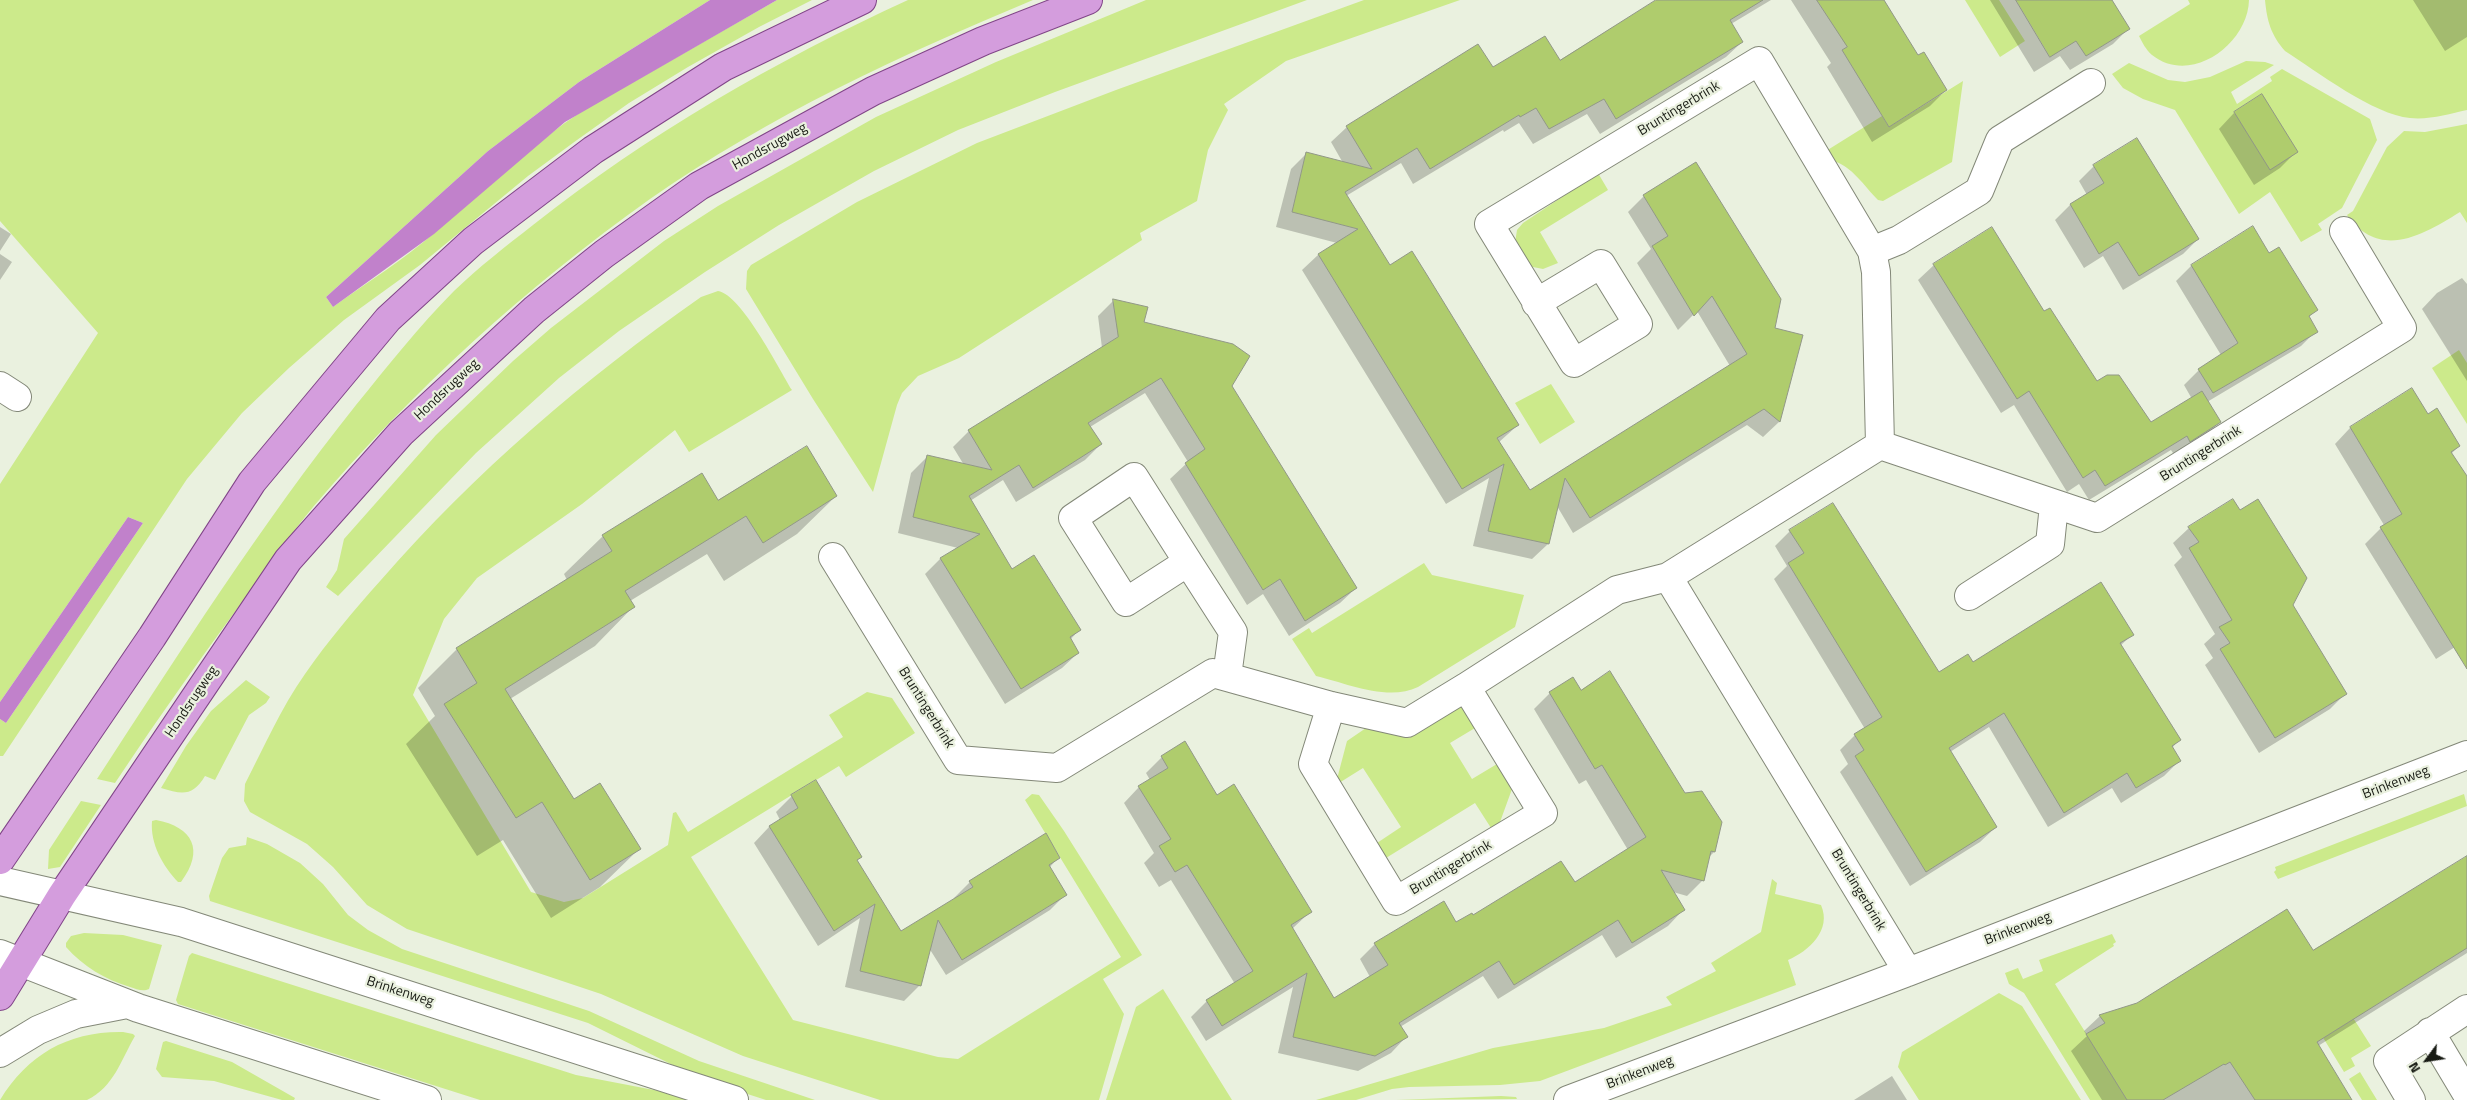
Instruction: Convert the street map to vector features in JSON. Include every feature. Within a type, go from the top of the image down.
[{"type":"main road","points":[[0,860],[152,637],[252,482],[388,319],[473,241],[593,150],[723,67],[862,0]]},
{"type":"main road","name":"Hondsrugweg","points":[[0,996],[10,958],[62,895],[288,560],[401,433],[534,310],[604,254],[699,186],[873,91],[983,40],[1088,0]]},
{"type":"street","name":"Bruntingerbrink","points":[[1536,303],[1489,224],[1759,61],[1872,251],[1876,272],[1880,445]]},
{"type":"street","points":[[1872,251],[1899,240],[1979,191],[2000,140],[2091,83]]},
{"type":"street","name":"Bruntingerbrink","points":[[1880,445],[2097,518],[2402,328],[2344,231]]},
{"type":"street","name":"Bruntingerbrink","points":[[833,557],[958,760],[1057,768],[1214,674],[1332,706],[1407,723],[1617,590],[1668,577],[1880,445]]},
{"type":"street","points":[[1188,562],[1126,602],[1073,518],[1134,477],[1233,632],[1227,676]]},
{"type":"street","points":[[1969,596],[2050,544],[2054,504]]},
{"type":"street","name":"Bruntingerbrink","points":[[1668,577],[1908,972]]},
{"type":"street","name":"Bruntingerbrink","points":[[1332,706],[1313,764],[1396,901],[1544,813],[1466,687]]},
{"type":"street","name":"Brinkenweg","points":[[1568,1100],[1908,972],[2467,755]]},
{"type":"street","name":"Brinkenweg","points":[[0,881],[91,900],[181,922],[734,1100]]},
{"type":"street","points":[[10,958],[127,1004],[427,1100]]},
{"type":"street","points":[[0,1053],[38,1030],[76,1014],[127,1004]]},
{"type":"street","points":[[2411,1100],[2388,1061],[2467,1009]]},
{"type":"street","points":[[2430,1032],[2467,1094]]},
{"type":"green space","points":[[0,0],[710,0],[579,82],[488,151],[326,297],[333,307],[411,252],[526,153],[584,110],[777,0],[812,0],[759,27],[629,103],[528,176],[420,265],[344,320],[289,368],[242,413],[187,479],[3,756],[0,756],[0,719],[6,723],[143,523],[128,517],[0,702],[0,484],[98,333],[0,221]]},
{"type":"green space","points":[[908,0],[1033,0],[885,65],[788,114],[695,169],[650,199],[559,268],[472,342],[390,422],[351,464],[292,534],[185,681],[115,783],[97,779],[222,589],[287,496],[379,376],[454,291],[503,249],[577,192],[667,130],[714,101],[809,48]]},
{"type":"green space","points":[[1146,0],[1307,0],[1055,92],[958,130],[874,171],[779,225],[705,272],[619,331],[559,378],[476,453],[338,596],[326,587],[337,570],[344,539],[436,435],[513,361],[551,328],[664,241],[718,206],[876,117],[996,62]]},
{"type":"green space","points":[[1364,0],[1460,0],[1286,61],[1224,104],[1228,110],[1208,150],[1197,201],[1140,233],[1142,240],[959,358],[918,376],[902,393],[897,405],[873,492],[813,399],[746,289],[747,271],[751,265],[857,202],[977,143],[1116,90]]},
{"type":"green space","points":[[1965,0],[1999,0],[2025,41],[2000,57]]},
{"type":"green space","points":[[2188,0],[2249,0],[2246,16],[2239,32],[2215,56],[2200,63],[2183,66],[2167,63],[2152,55],[2144,46],[2139,36],[2190,4]]},
{"type":"green space","points":[[2265,0],[2467,0],[2467,110],[2432,117],[2410,118],[2396,115],[2363,101],[2285,51],[2270,27]]},
{"type":"green space","points":[[2246,61],[2265,62],[2274,65],[2231,92],[2237,104],[2272,81],[2270,77],[2282,69],[2370,119],[2377,140],[2342,208],[2318,224],[2322,230],[2301,242],[2270,192],[2239,214],[2175,110],[2143,99],[2123,88],[2112,74],[2129,63],[2168,80],[2185,82],[2210,77]]},
{"type":"green space","points":[[1963,81],[1952,162],[1883,201],[1878,200],[1846,167],[1833,161],[1826,151],[1882,116],[1889,127]]},
{"type":"green space","points":[[2467,124],[2467,223],[2460,212],[2417,235],[2388,240],[2373,237],[2360,229],[2347,215],[2353,211],[2387,147],[2404,131],[2425,132]]},
{"type":"green space","points":[[1598,173],[1608,190],[1540,232],[1558,263],[1543,269],[1528,266],[1515,243],[1517,230],[1523,223]]},
{"type":"green space","points":[[718,291],[727,295],[748,318],[792,390],[689,452],[675,430],[582,504],[477,578],[444,619],[413,695],[531,892],[564,902],[583,898],[668,845],[673,813],[676,812],[688,832],[843,737],[829,715],[867,692],[892,698],[915,733],[846,777],[839,766],[691,857],[793,1020],[938,1057],[958,1059],[1121,957],[1025,800],[1032,794],[1039,795],[1064,831],[1142,955],[1103,979],[1124,1014],[1099,1100],[880,1100],[743,1056],[601,994],[407,929],[367,905],[333,867],[307,844],[250,812],[244,801],[245,784],[296,687],[342,626],[417,540],[493,465],[573,394],[701,297]]},
{"type":"green space","points":[[2459,350],[2467,363],[2467,424],[2432,368]]},
{"type":"green space","points":[[1551,384],[1575,422],[1540,444],[1515,403]]},
{"type":"green space","points":[[1424,563],[1432,575],[1524,595],[1515,627],[1418,687],[1406,691],[1394,693],[1367,690],[1316,676],[1292,639],[1309,628],[1312,633]]},
{"type":"green space","points":[[246,680],[270,697],[266,703],[249,715],[215,780],[205,776],[201,783],[192,790],[181,793],[161,788],[186,746],[211,711]]},
{"type":"green space","points":[[1461,706],[1475,728],[1450,743],[1472,779],[1497,764],[1512,789],[1500,822],[1491,828],[1475,803],[1386,858],[1377,843],[1401,827],[1363,768],[1339,783],[1337,779],[1347,741],[1366,728],[1409,738]]},
{"type":"green space","points":[[2464,794],[2467,806],[2278,879],[2274,872],[2276,870],[2275,867]]},
{"type":"green space","points":[[81,801],[101,805],[60,867],[48,869],[49,850]]},
{"type":"green space","points":[[156,820],[179,828],[191,842],[193,850],[192,860],[181,882],[178,882],[167,869],[155,846],[152,821]]},
{"type":"green space","points":[[247,837],[267,844],[300,863],[323,884],[348,915],[368,930],[402,949],[589,1011],[699,1061],[815,1100],[766,1100],[701,1079],[588,1023],[210,901],[209,896],[222,858],[229,848],[246,845]]},
{"type":"green space","points":[[1772,879],[1777,883],[1775,894],[1821,905],[1824,914],[1821,931],[1811,945],[1788,960],[1796,985],[1540,1081],[1500,1085],[1409,1087],[1392,1089],[1356,1100],[1316,1100],[1493,1048],[1604,1028],[1672,1005],[1666,997],[1716,971],[1711,963],[1761,932]]},
{"type":"green space","points":[[84,933],[123,935],[162,945],[149,989],[137,989],[121,984],[95,972],[80,961],[66,947],[66,943],[71,936]]},
{"type":"green space","points":[[2112,934],[2116,942],[2113,944],[2114,946],[2055,984],[2128,1100],[2090,1100],[2024,993],[2009,984],[2005,973],[2018,968],[2023,979],[2043,971],[2039,960]]},
{"type":"green space","points":[[192,953],[576,1075],[706,1100],[480,1100],[178,1004],[176,1000],[189,956]]},
{"type":"green space","points":[[1163,989],[1232,1100],[1106,1100],[1136,1007]]},
{"type":"green space","points":[[1999,993],[2022,1006],[2081,1100],[1919,1100],[1898,1067],[1902,1052]]},
{"type":"green space","points":[[2343,1002],[2371,1046],[2351,1058],[2355,1066],[2344,1072],[2313,1021]]},
{"type":"green space","points":[[123,1032],[135,1036],[121,1063],[104,1088],[87,1100],[0,1100],[23,1070],[52,1048],[85,1036]]},
{"type":"green space","points":[[166,1041],[232,1062],[295,1098],[294,1100],[282,1100],[214,1081],[162,1077],[156,1069],[163,1042]]},
{"type":"green space","points":[[2360,1072],[2377,1100],[2362,1100],[2349,1079]]},
{"type":"green space","points":[[1516,1097],[1517,1099],[1396,1100]]},
{"type":"shaded area","points":[[710,0],[777,0],[565,122],[434,234],[333,307],[326,297],[488,151],[579,82]]},
{"type":"shaded area","points":[[128,517],[143,523],[6,723],[0,719],[0,702]]},
{"type":"building","points":[[1656,0],[1763,0],[1730,20],[1743,42],[1616,119],[1604,99],[1549,129],[1536,108],[1520,117],[1519,115],[1430,169],[1417,148],[1345,192],[1390,265],[1412,251],[1427,275],[1519,425],[1497,438],[1530,490],[1747,354],[1712,296],[1694,316],[1652,246],[1668,236],[1643,195],[1696,162],[1781,299],[1775,328],[1803,335],[1780,422],[1764,409],[1590,518],[1565,478],[1549,544],[1488,531],[1504,464],[1462,489],[1318,254],[1358,229],[1292,212],[1306,152],[1372,169],[1346,126],[1478,44],[1493,67],[1545,36],[1560,60]]},
{"type":"building","points":[[1817,0],[1884,0],[1918,55],[1924,52],[1947,90],[1889,127],[1842,50],[1847,47]]},
{"type":"building","points":[[2016,0],[2112,0],[2130,29],[2086,56],[2076,41],[2050,57]]},
{"type":"building","points":[[2262,94],[2298,152],[2270,170],[2234,112]]},
{"type":"building","points":[[2137,138],[2199,239],[2139,276],[2118,242],[2099,254],[2070,204],[2104,183],[2093,165]]},
{"type":"building","points":[[2253,226],[2269,253],[2279,247],[2318,310],[2309,316],[2318,332],[2213,393],[2198,369],[2238,343],[2191,265]]},
{"type":"building","points":[[1992,227],[2044,311],[2050,308],[2097,381],[2107,375],[2119,375],[2151,422],[2202,391],[2221,422],[2190,442],[2187,436],[2105,486],[2095,470],[2083,478],[2029,391],[2017,399],[1933,264]]},
{"type":"building","points":[[1113,299],[1148,307],[1144,322],[1233,344],[1250,356],[1232,386],[1357,588],[1305,621],[1280,579],[1263,590],[1185,463],[1205,449],[1161,378],[1088,423],[1102,444],[1033,488],[1019,465],[969,496],[1012,569],[1034,555],[1081,630],[1070,637],[1079,653],[1021,689],[940,558],[980,534],[913,517],[927,455],[992,470],[968,430],[1118,337]]},
{"type":"building","points":[[2412,388],[2428,414],[2437,408],[2460,446],[2451,452],[2467,476],[2467,669],[2380,527],[2402,514],[2350,427]]},
{"type":"building","points":[[807,446],[837,496],[763,543],[746,516],[625,591],[635,607],[505,689],[574,799],[600,783],[641,849],[590,880],[542,802],[516,818],[444,704],[477,683],[456,648],[612,551],[602,535],[702,473],[718,500]]},
{"type":"building","points":[[2233,499],[2240,510],[2258,499],[2307,578],[2293,605],[2347,694],[2275,738],[2220,649],[2230,643],[2219,627],[2232,620],[2189,548],[2199,542],[2188,527]]},
{"type":"building","points":[[1833,503],[1939,672],[1968,654],[1973,662],[2101,582],[2134,635],[2120,643],[2181,740],[2172,746],[2181,761],[2136,788],[2127,773],[2064,813],[2004,713],[1949,748],[1997,827],[1926,872],[1855,756],[1864,750],[1854,734],[1882,717],[1788,563],[1804,553],[1789,530]]},
{"type":"building","points":[[1610,671],[1685,793],[1702,791],[1722,822],[1715,852],[1711,851],[1704,881],[1661,870],[1685,910],[1632,943],[1618,920],[1514,985],[1499,961],[1399,1023],[1408,1037],[1375,1056],[1293,1037],[1307,973],[1222,1026],[1206,1000],[1253,971],[1187,865],[1175,872],[1159,846],[1171,839],[1138,786],[1168,768],[1161,756],[1185,741],[1217,795],[1234,784],[1312,912],[1291,925],[1334,998],[1388,965],[1374,943],[1444,901],[1456,922],[1472,913],[1473,915],[1561,861],[1575,882],[1646,837],[1602,765],[1595,769],[1549,692],[1573,677],[1581,690]]},
{"type":"building","points":[[816,780],[862,857],[857,860],[901,931],[973,887],[969,881],[1046,833],[1060,858],[1049,865],[1067,895],[962,960],[938,920],[921,986],[860,971],[875,904],[834,931],[769,826],[798,808],[791,795]]},
{"type":"building","points":[[2467,856],[2467,948],[2317,1042],[2352,1100],[2255,1100],[2230,1062],[2163,1100],[2127,1100],[2086,1034],[2105,1023],[2099,1015],[2137,1003],[2287,909],[2313,950]]}]
